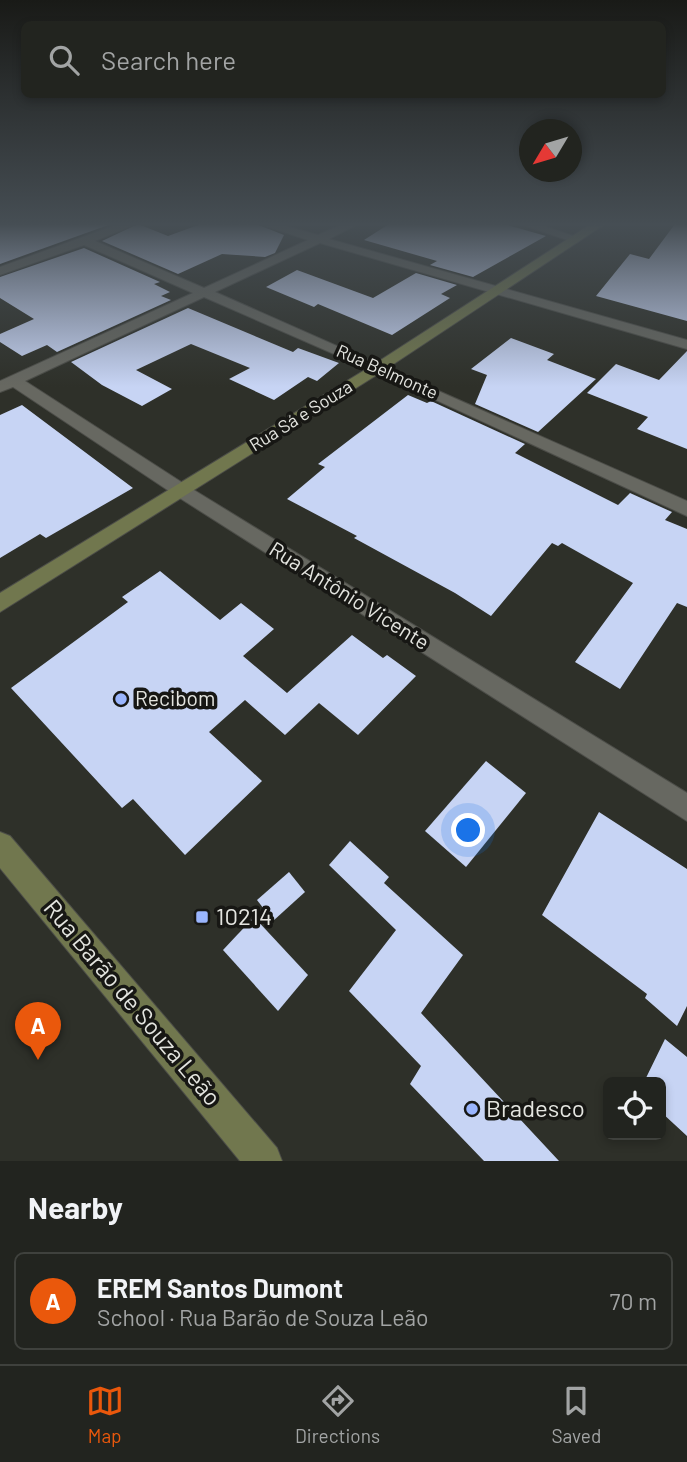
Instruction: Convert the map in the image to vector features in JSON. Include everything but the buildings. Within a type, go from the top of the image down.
[{"type":"street","name":"Rua Belmonte","points":[[173,278],[687,509]]},
{"type":"street","points":[[7,384],[236,278]]},
{"type":"street","points":[[450,278],[687,345]]},
{"type":"street","name":"Rua Sá e Souza","points":[[0,604],[378,368],[515,278]]},
{"type":"street","name":"Rua Antônio Vicente","points":[[7,384],[687,808]]},
{"type":"street","name":"Rua Barão de Souza Leão","points":[[0,845],[264,1161]]},
{"type":"place","name":"Recibom","points":[[121,699]]},
{"type":"place","name":"10214","points":[[202,917]]},
{"type":"place","name":"EREM Santos Dumont","points":[[38,1060]]},
{"type":"place","name":"Bradesco","points":[[472,1109]]}]
